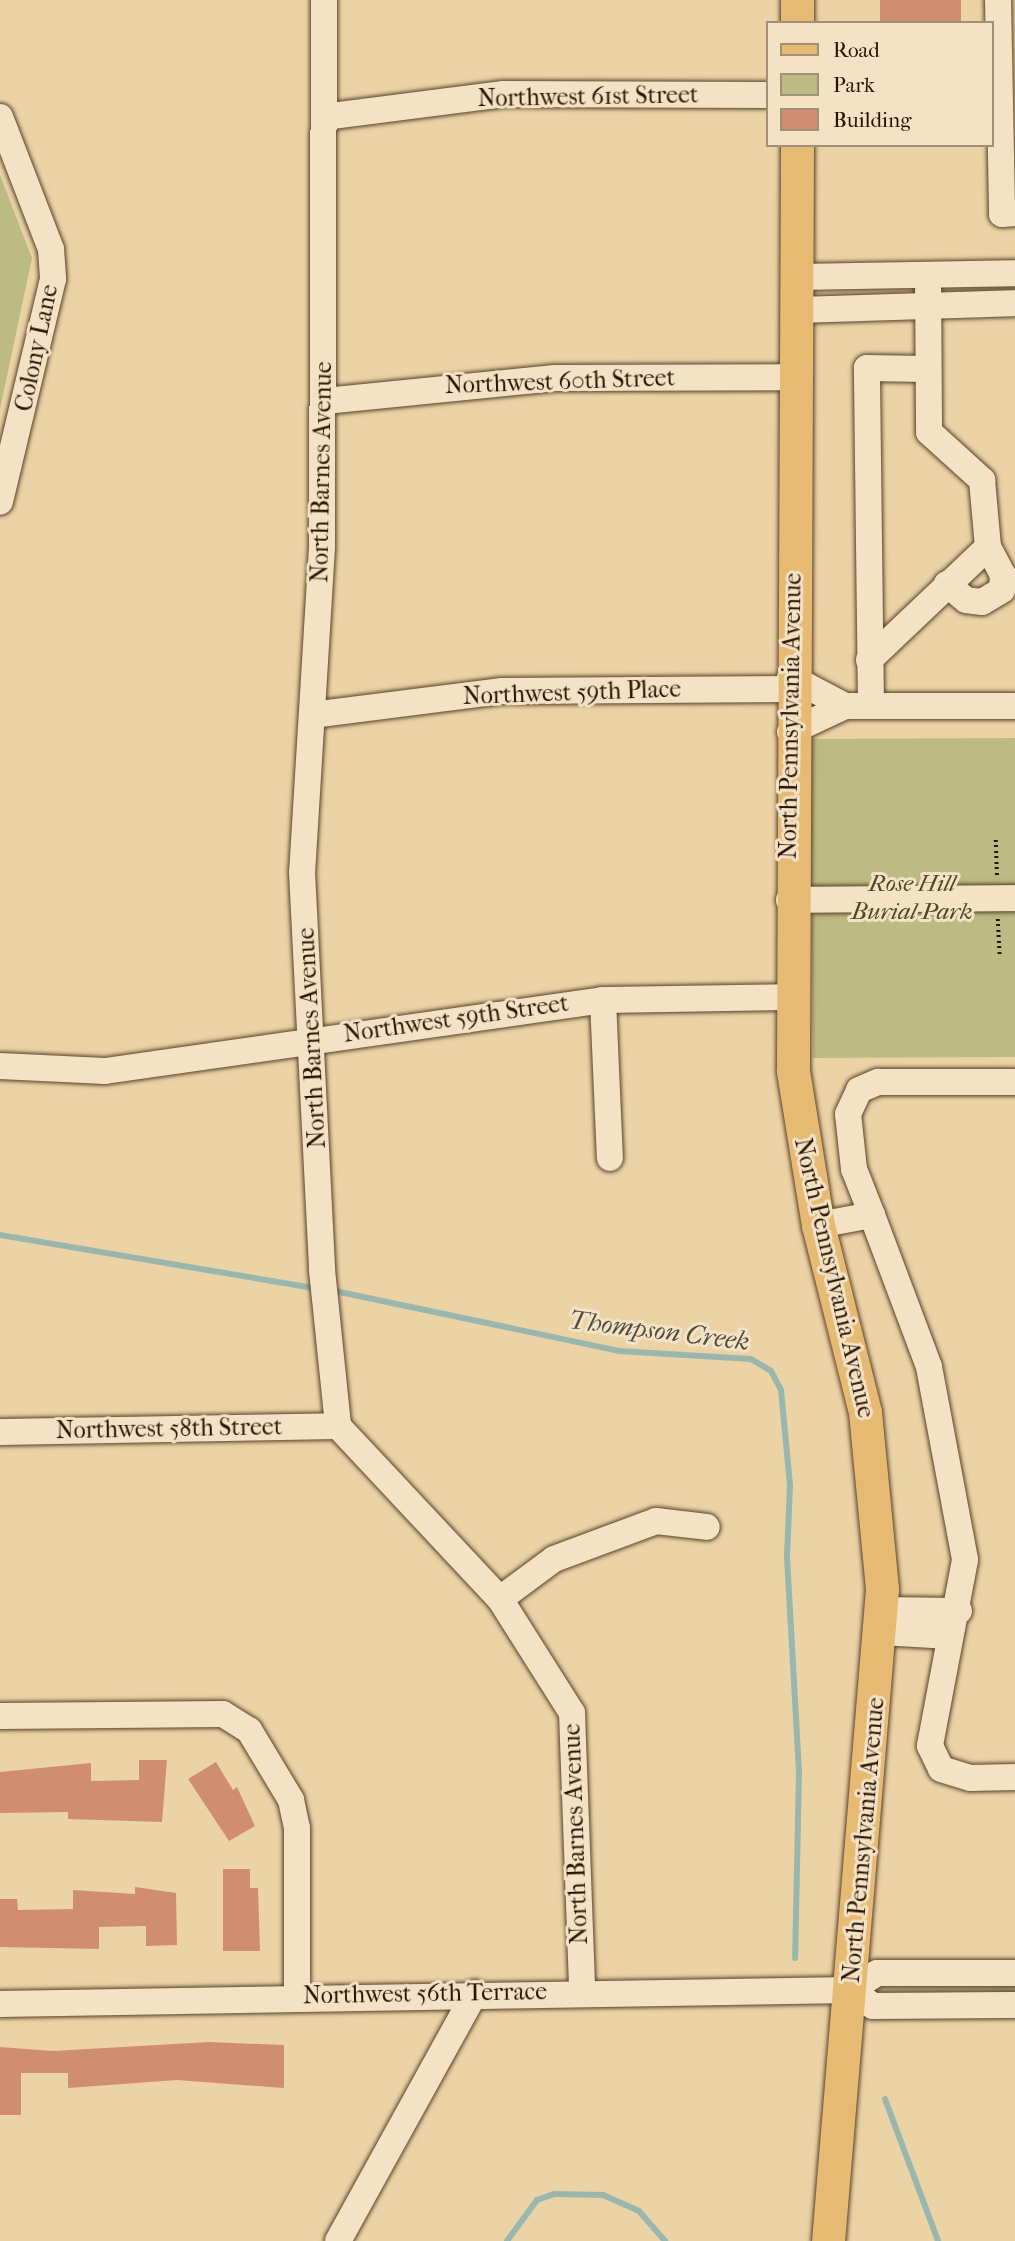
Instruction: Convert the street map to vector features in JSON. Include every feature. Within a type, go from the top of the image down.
[{"type":"main road","points":[[797,0],[797,21]]},
{"type":"main road","name":"North Pennsylvania Avenue","points":[[797,147],[789,997],[802,1144],[818,1224],[865,1412],[879,1525],[881,1621],[828,2241]]},
{"type":"street","name":"North Barnes Avenue","points":[[324,0],[325,401],[312,715],[302,872],[314,1038],[322,1270],[338,1426],[500,1599],[572,1713],[582,1991]]},
{"type":"street","points":[[998,0],[1007,144],[1002,214],[1015,213]]},
{"type":"street","name":"Northwest 61st Street","points":[[324,117],[504,94],[766,95]]},
{"type":"street","name":"Colony Lane","points":[[0,117],[51,249],[53,279],[0,502]]},
{"type":"street","points":[[796,294],[928,278],[1015,273]]},
{"type":"street","points":[[928,278],[929,432],[982,480],[988,547],[1003,575],[995,598],[966,600],[947,584]]},
{"type":"street","points":[[796,294],[928,309],[1015,303]]},
{"type":"street","points":[[858,706],[869,660],[867,368],[928,369]]},
{"type":"street","name":"Northwest 60th Street","points":[[325,401],[555,378],[796,377]]},
{"type":"street","points":[[869,660],[988,547]]},
{"type":"street","points":[[790,683],[858,706],[1015,706]]},
{"type":"street","name":"Northwest 59th Place","points":[[312,715],[502,691],[790,683]]},
{"type":"street","points":[[790,732],[858,706]]},
{"type":"street","points":[[789,900],[1015,898]]},
{"type":"street","name":"Northwest 59th Street","points":[[0,1066],[105,1071],[314,1038],[603,1000],[789,997]]},
{"type":"street","points":[[603,1000],[610,1158]]},
{"type":"street","points":[[1015,1082],[878,1082],[859,1090],[848,1114],[853,1169],[929,1367],[965,1560],[959,1611],[950,1636],[930,1746],[941,1769],[971,1778],[1015,1777]]},
{"type":"street","points":[[818,1224],[872,1215]]},
{"type":"street","name":"Northwest 58th Street","points":[[0,1433],[338,1426]]},
{"type":"street","points":[[500,1599],[554,1559],[656,1521],[707,1527]]},
{"type":"street","points":[[881,1621],[959,1611]]},
{"type":"street","points":[[881,1621],[950,1636]]},
{"type":"street","points":[[0,1716],[223,1714],[249,1730],[291,1800],[297,1828],[297,1996]]},
{"type":"street","name":"Northwest 56th Terrace","points":[[0,2004],[582,1991],[851,1990],[877,1973],[1015,1973]]},
{"type":"street","name":"Northwest 56th Terrace","points":[[851,1990],[873,2006],[1015,2005]]},
{"type":"street","points":[[338,2241],[475,1993]]},
{"type":"green space","points":[[0,175],[32,258],[0,409]]},
{"type":"green space","name":"Rose Hill Burial Park","points":[[1015,738],[1015,1057],[813,1058],[810,739]]},
{"type":"green space","points":[[1015,1983],[1015,1995],[873,1992],[874,1986]]},
{"type":"building","points":[[880,0],[961,0],[961,21],[880,21]]},
{"type":"building","points":[[139,1760],[167,1760],[162,1822],[68,1819],[68,1812],[0,1813],[0,1772],[91,1763],[91,1781],[139,1780]]},
{"type":"building","points":[[216,1762],[233,1790],[237,1787],[255,1826],[229,1841],[188,1779]]},
{"type":"building","points":[[223,1869],[250,1869],[250,1888],[258,1888],[260,1951],[223,1951]]},
{"type":"building","points":[[135,1887],[176,1893],[177,1945],[146,1946],[146,1926],[99,1927],[99,1949],[0,1947],[0,1899],[17,1899],[18,1910],[73,1909],[73,1890],[135,1894]]},
{"type":"building","points":[[209,2042],[284,2045],[284,2088],[177,2080],[68,2088],[68,2073],[21,2073],[21,2115],[0,2115],[0,2047],[53,2051]]},
{"type":"waterway","name":"Thompson Creek","points":[[0,1235],[319,1289]]},
{"type":"waterway","name":"Thompson Creek","points":[[330,1290],[619,1351],[751,1359],[771,1371],[781,1390],[790,1485],[787,1557],[799,1772],[795,1958]]},
{"type":"waterway","name":"Thompson Creek","points":[[885,2099],[938,2241]]},
{"type":"waterway","points":[[507,2241],[537,2200],[554,2194],[603,2195],[639,2211],[665,2241]]}]
